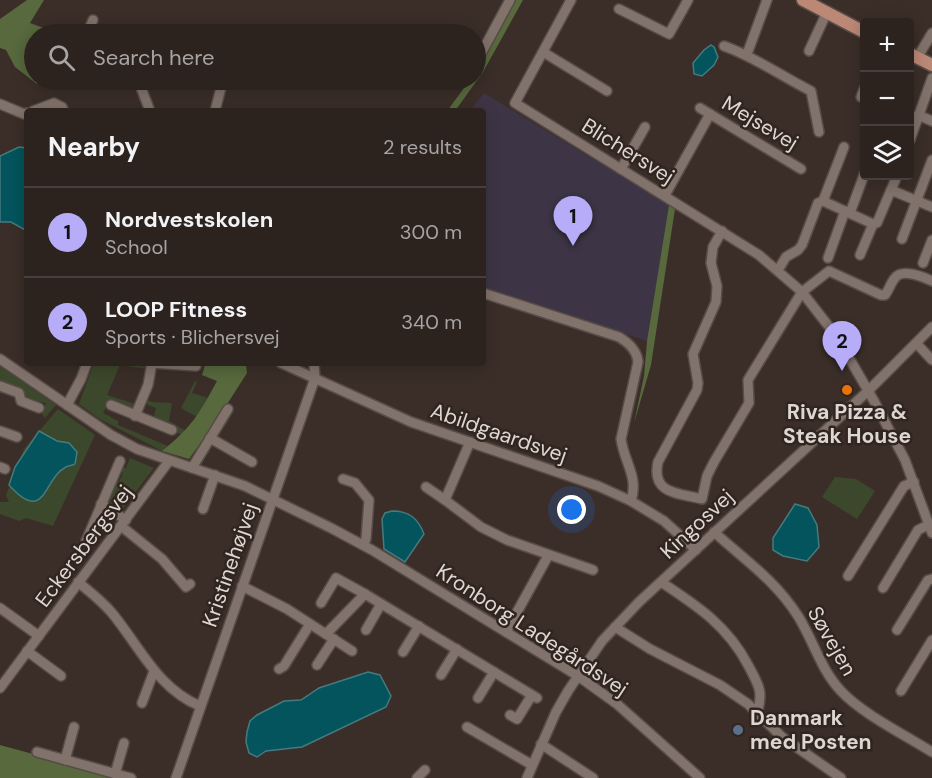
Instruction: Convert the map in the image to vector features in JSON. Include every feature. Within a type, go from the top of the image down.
[{"type":"main road","points":[[803,0],[860,30]]},
{"type":"main road","points":[[914,56],[932,65]]},
{"type":"street","points":[[486,44],[510,0]]},
{"type":"street","points":[[571,0],[543,52],[608,91]]},
{"type":"street","points":[[619,9],[669,34],[688,0]]},
{"type":"street","points":[[747,54],[767,0]]},
{"type":"street","points":[[809,51],[827,12]]},
{"type":"street","points":[[91,24],[93,20]]},
{"type":"street","points":[[914,55],[932,33]]},
{"type":"street","points":[[724,46],[747,54],[811,91],[819,132]]},
{"type":"street","name":"Blichersvej","points":[[543,52],[515,103],[759,255],[802,292],[837,337],[905,460],[931,528],[918,530],[883,588]]},
{"type":"street","points":[[914,126],[932,78]]},
{"type":"street","points":[[142,90],[149,108]]},
{"type":"street","points":[[216,108],[220,90]]},
{"type":"street","points":[[41,108],[54,103],[62,108]]},
{"type":"street","points":[[0,104],[24,114]]},
{"type":"street","name":"Mejsevej","points":[[700,108],[801,169]]},
{"type":"street","points":[[665,195],[710,114]]},
{"type":"street","points":[[918,115],[932,121]]},
{"type":"street","points":[[621,169],[645,127]]},
{"type":"street","points":[[778,270],[786,257],[802,245],[818,203],[823,201],[844,147]]},
{"type":"street","points":[[902,238],[932,160]]},
{"type":"street","points":[[828,258],[862,180]]},
{"type":"street","points":[[860,255],[895,180]]},
{"type":"street","points":[[891,190],[932,207]]},
{"type":"street","points":[[823,201],[873,224]]},
{"type":"street","points":[[722,231],[712,247],[711,263],[717,286],[716,302],[693,354],[698,390],[658,462],[655,474],[661,486],[702,499],[707,476],[749,403],[748,380],[802,292],[829,271],[881,295],[885,295],[895,277],[900,274],[921,276],[932,281]]},
{"type":"street","points":[[923,263],[932,240]]},
{"type":"street","points":[[486,294],[619,338],[626,341],[635,351],[638,362],[621,439],[634,486],[631,501]]},
{"type":"street","name":"Kingosvej","points":[[527,778],[566,694],[602,641],[714,532],[868,391],[932,327]]},
{"type":"street","points":[[917,344],[932,360]]},
{"type":"street","name":"Kronborg Ladegårdsvej","points":[[0,359],[111,435],[137,449],[273,499],[363,545],[578,676],[619,705],[700,778]]},
{"type":"street","points":[[67,405],[86,366]]},
{"type":"street","points":[[135,416],[148,385],[151,366]]},
{"type":"street","name":"Abildgaardsvej","points":[[288,366],[411,422],[598,486],[631,501],[664,521],[696,550]]},
{"type":"street","name":"Kristinehøjvej","points":[[176,778],[315,378],[314,366]]},
{"type":"street","points":[[0,386],[19,393],[21,401],[39,408]]},
{"type":"street","points":[[111,405],[172,430]]},
{"type":"street","points":[[192,468],[228,409]]},
{"type":"street","points":[[0,431],[16,437]]},
{"type":"street","points":[[210,438],[252,462]]},
{"type":"street","points":[[445,500],[470,442]]},
{"type":"street","points":[[86,541],[120,461]]},
{"type":"street","name":"Eckersbergsvej","points":[[0,688],[168,461]]},
{"type":"street","points":[[203,509],[215,476]]},
{"type":"street","points":[[343,479],[355,483],[369,500],[366,538],[363,545]]},
{"type":"street","points":[[848,576],[904,486],[914,482]]},
{"type":"street","points":[[426,487],[481,527],[507,540],[593,570]]},
{"type":"street","points":[[101,504],[162,559],[186,587],[190,584]]},
{"type":"street","name":"Søvejen","points":[[714,532],[743,555],[777,588],[798,617],[830,679],[838,689],[856,705],[932,752]]},
{"type":"street","points":[[506,632],[548,555]]},
{"type":"street","points":[[321,603],[336,578],[534,696],[517,719],[510,715]]},
{"type":"street","points":[[897,630],[928,580],[932,579]]},
{"type":"street","points":[[78,582],[111,612],[154,671],[179,695],[200,706]]},
{"type":"street","points":[[661,582],[715,621],[739,647],[762,696],[757,713]]},
{"type":"street","points":[[242,586],[287,609],[352,651]]},
{"type":"street","points":[[317,665],[330,636],[365,594]]},
{"type":"street","points":[[366,630],[381,604]]},
{"type":"street","points":[[0,608],[39,636]]},
{"type":"street","points":[[279,669],[284,666],[310,624]]},
{"type":"street","points":[[403,652],[419,626]]},
{"type":"street","points":[[615,627],[650,649],[720,685],[757,713],[782,737],[841,778]]},
{"type":"street","points":[[901,691],[932,640]]},
{"type":"street","points":[[441,675],[457,649]]},
{"type":"street","points":[[27,651],[61,676]]},
{"type":"street","points":[[142,703],[154,671]]},
{"type":"street","points":[[478,698],[494,672]]},
{"type":"street","points":[[65,760],[74,727]]},
{"type":"street","points":[[468,727],[532,765]]},
{"type":"street","points":[[116,774],[124,743]]},
{"type":"street","points":[[541,744],[593,778]]},
{"type":"street","points":[[37,752],[131,778]]},
{"type":"street","points":[[576,778],[579,768]]},
{"type":"street","points":[[417,778],[425,770]]},
{"type":"shaded area","points":[[484,93],[669,205],[647,341],[486,288],[486,108],[472,108]]},
{"type":"green space","points":[[27,0],[44,0],[30,23],[33,24],[24,24],[24,74],[15,67],[6,50],[0,48],[0,19]]},
{"type":"green space","points":[[514,0],[523,0],[486,67],[486,52]]},
{"type":"green space","points":[[463,90],[470,90],[457,108],[449,108]]},
{"type":"green space","points":[[669,205],[675,209],[651,365],[634,423],[644,376],[647,341]]},
{"type":"green space","points":[[0,366],[56,405],[45,418],[42,414],[46,403],[38,404],[26,400],[0,382]]},
{"type":"green space","points":[[93,366],[120,366],[107,395],[135,404],[129,410],[107,405],[103,413],[118,421],[118,425],[168,446],[162,451],[98,418],[79,404]]},
{"type":"green space","points":[[127,366],[148,367],[148,369]]},
{"type":"green space","points":[[205,366],[246,366],[247,373],[189,459],[162,451],[181,435],[194,419],[217,381],[202,375]]},
{"type":"green space","points":[[195,381],[197,382],[192,393],[208,398],[197,417],[181,408]]},
{"type":"green space","points":[[145,399],[152,402],[172,403],[169,421],[186,431],[182,435],[153,420],[156,408],[148,405]]},
{"type":"green space","points":[[58,409],[95,435],[53,526],[26,518],[19,521],[0,514],[0,502],[9,502],[6,495],[24,449]]},
{"type":"green space","points":[[130,458],[154,468],[121,511],[111,504],[108,496],[114,481],[119,482],[123,473],[118,471],[120,467],[126,468]]},
{"type":"green space","points":[[835,477],[856,479],[875,491],[857,519],[822,497]]},
{"type":"green space","points":[[0,745],[121,778],[0,778]]},
{"type":"water","points":[[711,45],[718,57],[714,65],[702,76],[694,74],[693,63]]},
{"type":"water","points":[[19,147],[24,148],[24,229],[11,222],[0,222],[0,156]]},
{"type":"water","points":[[39,431],[57,441],[69,443],[77,452],[75,464],[58,473],[43,496],[30,501],[9,485],[15,467]]},
{"type":"water","points":[[795,504],[808,508],[817,525],[819,547],[807,561],[783,556],[773,550],[773,538]]},
{"type":"water","points":[[392,511],[412,516],[424,534],[405,562],[384,549],[382,519],[385,513]]},
{"type":"water","points":[[368,672],[380,675],[391,696],[386,707],[302,747],[266,751],[257,757],[249,753],[246,742],[247,732],[250,721],[257,715],[284,701],[301,700],[319,688]]},
{"type":"place","name":"Nordvestskolen","points":[[573,246]]},
{"type":"place","name":"LOOP Fitness","points":[[842,371]]},
{"type":"place","name":"Riva Pizza & Steak House","points":[[847,390]]},
{"type":"place","name":"Danmark med Posten","points":[[738,730]]}]
